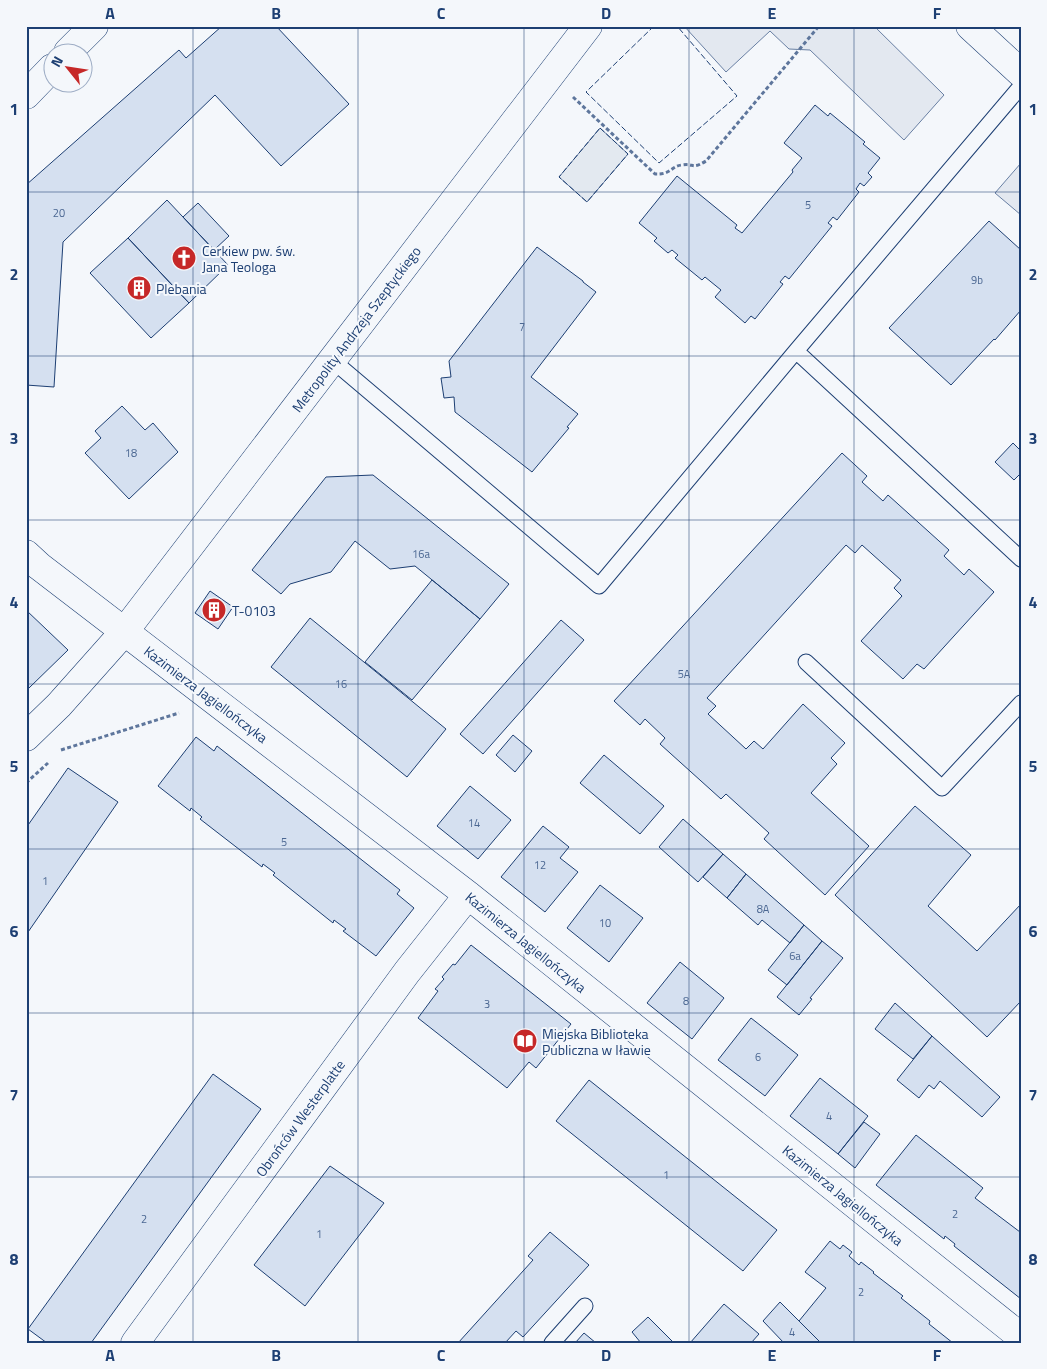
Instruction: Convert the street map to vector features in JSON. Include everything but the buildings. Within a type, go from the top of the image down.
[{"type":"street","points":[[78,42],[94,26]]},
{"type":"street","name":"Metropolity Andrzeja Szeptyckiego","points":[[26,737],[59,705],[124,632],[588,26]]},
{"type":"street","points":[[970,26],[1021,73]]},
{"type":"street","points":[[26,95],[42,78]]},
{"type":"street","name":"Kazimierza Jagiellończyka","points":[[26,554],[124,632],[468,895],[1021,1337]]},
{"type":"street","name":"Obrońców Westerplatte","points":[[135,1343],[407,972],[468,895]]},
{"type":"lane","points":[[332,360],[599,586],[1021,86]]},
{"type":"lane","points":[[796,351],[1021,559]]},
{"type":"lane","points":[[806,662],[942,788],[1021,704]]},
{"type":"lane","points":[[552,1343],[585,1306]]},
{"type":"path","points":[[548,77],[566,91],[655,174],[664,175],[681,165],[696,167],[706,161],[819,26]]},
{"type":"path","points":[[172,707],[187,719]]},
{"type":"path","points":[[62,750],[179,713]]},
{"type":"path","points":[[55,756],[67,742]]},
{"type":"path","points":[[26,783],[48,762]]},
{"type":"shaded area","points":[[684,26],[874,26],[944,95],[904,140],[810,50],[789,49],[770,31],[726,72]]},
{"type":"shaded area","points":[[600,128],[628,154],[587,202],[559,177]]},
{"type":"shaded area","points":[[1021,163],[1021,215],[995,193]]},
{"type":"fence","points":[[654,26],[586,92],[659,163],[737,96],[677,26]]},
{"type":"fence","points":[[600,128],[628,154],[587,202],[559,177],[600,128]]},
{"type":"place","name":"Cerkiew pw. św. Jana Teologa","points":[[184,258]]},
{"type":"place","name":"Plebania","points":[[139,288]]},
{"type":"place","name":"T-0103","points":[[214,610]]},
{"type":"place","name":"Miejska Biblioteka Publiczna w Iławie","points":[[525,1041]]}]
